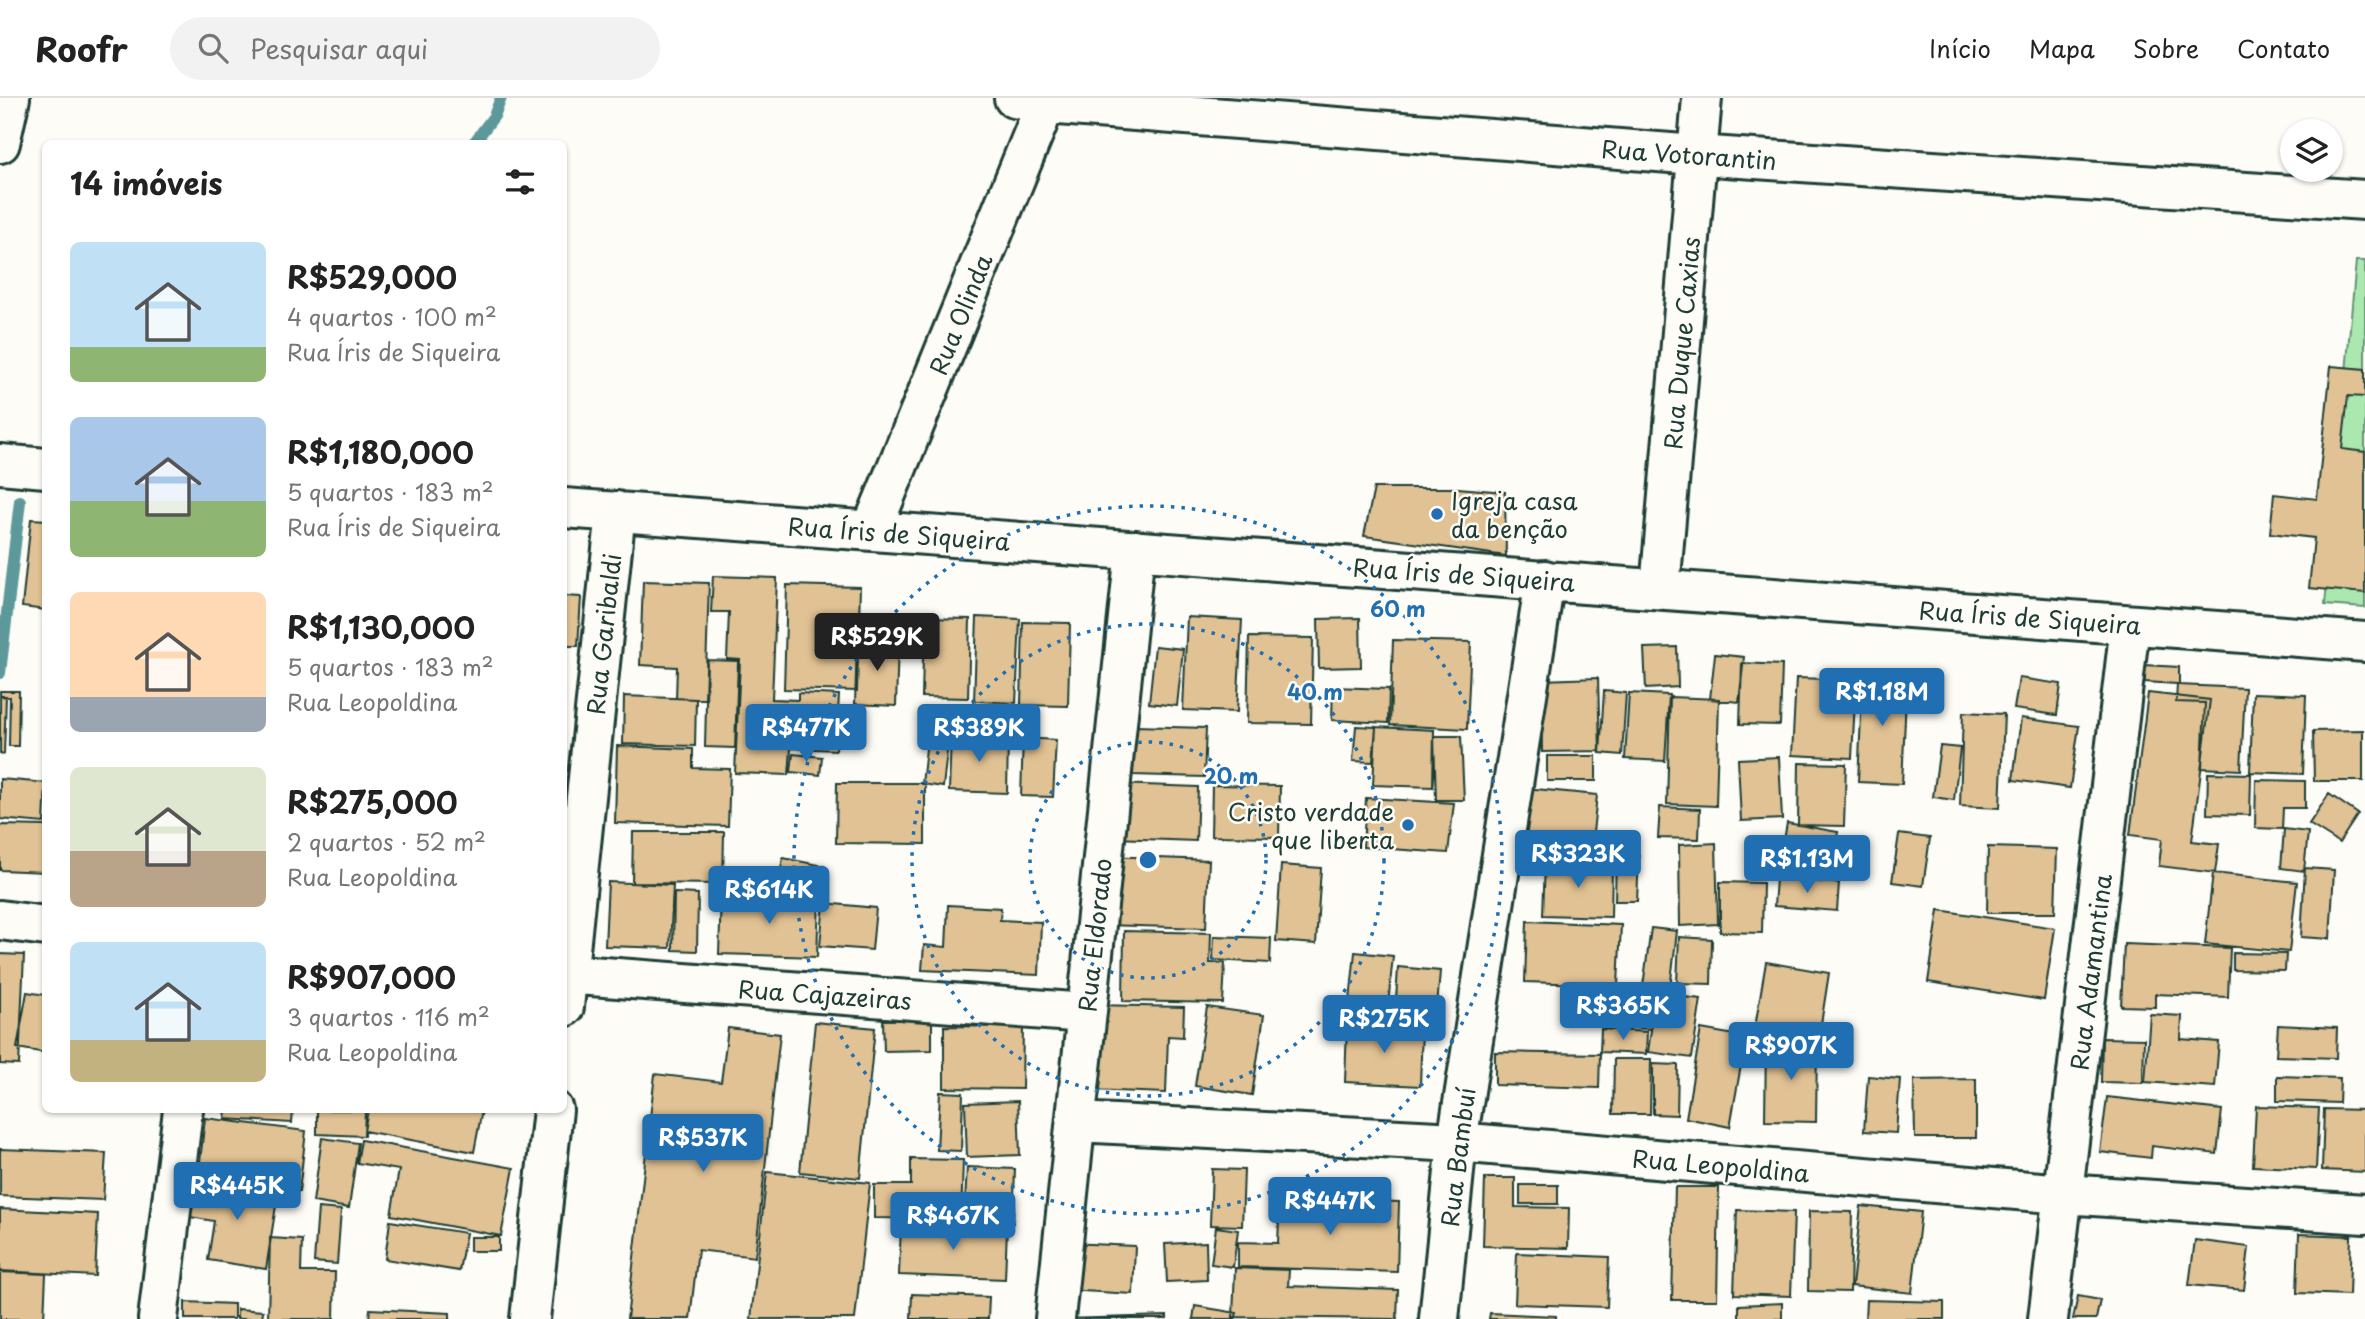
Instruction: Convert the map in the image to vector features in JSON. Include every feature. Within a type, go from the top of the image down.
[{"type":"street","points":[[0,143],[10,98]]},
{"type":"street","name":"Rua Duque Caxias","points":[[1660,589],[1702,98]]},
{"type":"street","name":"Rua Votorantin","points":[[1036,100],[1696,155],[2365,200]]},
{"type":"street","name":"Rua Olinda","points":[[871,531],[1036,100]]},
{"type":"street","points":[[0,464],[42,468]]},
{"type":"street","name":"Rua Íris de Siqueira","points":[[567,508],[2365,642]]},
{"type":"street","name":"Rua Garibaldi","points":[[567,966],[616,511]]},
{"type":"street","name":"Rua Eldorado","points":[[1055,1319],[1135,550]]},
{"type":"street","name":"Rua Bambuí","points":[[1438,1319],[1457,1142],[1545,580]]},
{"type":"street","name":"Rua Adamantina","points":[[2048,1319],[2130,625]]},
{"type":"street","points":[[0,920],[42,925]]},
{"type":"street","name":"Rua Cajazeiras","points":[[567,985],[1086,1013]]},
{"type":"street","points":[[158,1319],[183,1113]]},
{"type":"street","points":[[530,1319],[553,1113]]},
{"type":"street","name":"Rua Leopoldina","points":[[1077,1122],[1457,1142],[2064,1194],[2365,1214]]},
{"type":"green space","points":[[2356,261],[2365,261],[2365,608],[2325,605]]},
{"type":"building","points":[[2331,366],[2365,369],[2365,397],[2348,396],[2342,449],[2365,452],[2365,593],[2309,588],[2314,538],[2270,533],[2274,494],[2317,499]]},
{"type":"building","name":"Igreja casa da benção","points":[[1374,488],[1458,488],[1505,492],[1506,556],[1364,536]]},
{"type":"building","points":[[31,519],[42,520],[42,610],[22,607]]},
{"type":"building","points":[[713,576],[777,578],[772,699],[798,700],[798,693],[839,695],[836,750],[791,748],[789,775],[735,773],[740,660],[727,659],[729,612],[711,612]]},
{"type":"building","points":[[643,581],[709,583],[705,699],[676,699],[677,667],[640,665]]},
{"type":"building","points":[[787,585],[860,587],[857,691],[784,689]]},
{"type":"building","points":[[567,596],[581,597],[578,646],[567,646]]},
{"type":"building","points":[[977,617],[1020,619],[1016,703],[974,701]]},
{"type":"building","points":[[1187,617],[1242,620],[1237,712],[1183,710]]},
{"type":"building","points":[[924,618],[970,619],[968,698],[922,697]]},
{"type":"building","points":[[1360,618],[1361,667],[1319,668],[1318,619]]},
{"type":"building","points":[[1023,622],[1070,623],[1068,706],[1021,705]]},
{"type":"building","points":[[1249,637],[1313,638],[1311,724],[1247,723]]},
{"type":"building","points":[[857,640],[898,642],[896,706],[855,704]]},
{"type":"building","points":[[1393,640],[1471,642],[1467,729],[1390,725]]},
{"type":"building","points":[[1155,646],[1183,649],[1177,706],[1149,703]]},
{"type":"building","points":[[1677,647],[1678,687],[1646,689],[1644,648]]},
{"type":"building","points":[[1715,654],[1744,657],[1739,702],[1710,699]]},
{"type":"building","points":[[707,660],[738,661],[735,748],[705,747]]},
{"type":"building","points":[[1742,663],[1782,665],[1780,725],[1740,724]]},
{"type":"building","points":[[2145,665],[2179,667],[2179,685],[2245,688],[2241,770],[2202,768],[2205,703],[2176,702],[2177,684],[2145,682]]},
{"type":"building","points":[[1863,672],[1907,674],[1902,784],[1858,782]]},
{"type":"building","points":[[1598,678],[1600,751],[1542,752],[1541,680]]},
{"type":"building","points":[[1796,678],[1856,680],[1852,758],[1792,755]]},
{"type":"building","points":[[2019,678],[2061,684],[2057,715],[2014,709]]},
{"type":"building","points":[[1333,687],[1389,689],[1388,723],[1332,720]]},
{"type":"building","points":[[0,691],[19,691],[18,746],[9,746],[10,697],[0,696]]},
{"type":"building","points":[[1604,691],[1626,693],[1622,755],[1600,753]]},
{"type":"building","points":[[1629,693],[1669,695],[1665,761],[1625,759]]},
{"type":"building","points":[[2148,693],[2210,700],[2192,841],[2219,844],[2215,873],[2159,866],[2162,839],[2130,835]]},
{"type":"building","points":[[2253,693],[2306,695],[2303,774],[2250,772]]},
{"type":"building","points":[[0,696],[6,696],[4,754],[0,754]]},
{"type":"building","points":[[624,696],[696,699],[695,746],[623,744]]},
{"type":"building","points":[[1670,697],[1719,699],[1716,806],[1667,804]]},
{"type":"building","points":[[1963,712],[2004,714],[2000,808],[1960,806]]},
{"type":"building","points":[[2021,718],[2079,726],[2070,788],[2013,780]]},
{"type":"building","points":[[1135,726],[1206,728],[1204,777],[1133,775]]},
{"type":"building","points":[[1356,726],[1376,727],[1373,762],[1353,761]]},
{"type":"building","points":[[1376,727],[1434,730],[1433,787],[1373,785]]},
{"type":"building","points":[[2363,730],[2363,781],[2314,781],[2313,731]]},
{"type":"building","points":[[928,731],[949,733],[943,787],[922,784]]},
{"type":"building","points":[[951,736],[1008,737],[1007,793],[949,791]]},
{"type":"building","points":[[1434,736],[1461,736],[1464,800],[1436,800]]},
{"type":"building","points":[[1023,738],[1056,740],[1053,797],[1021,796]]},
{"type":"building","points":[[617,746],[693,749],[693,768],[730,769],[728,826],[615,823]]},
{"type":"building","points":[[1940,746],[1960,748],[1954,800],[1933,797]]},
{"type":"building","points":[[793,754],[822,757],[820,775],[791,772]]},
{"type":"building","points":[[1547,756],[1596,756],[1596,781],[1547,781]]},
{"type":"building","points":[[1779,757],[1782,819],[1741,821],[1738,759]]},
{"type":"building","points":[[1799,763],[1846,764],[1844,826],[1798,825]]},
{"type":"building","points":[[2208,773],[2251,774],[2250,815],[2207,814]]},
{"type":"building","points":[[0,779],[42,783],[42,823],[0,819]]},
{"type":"building","points":[[2256,780],[2305,781],[2305,808],[2283,808],[2282,829],[2255,828]]},
{"type":"building","points":[[837,783],[925,783],[925,844],[836,843]]},
{"type":"building","points":[[1116,784],[1198,787],[1196,841],[1115,838]]},
{"type":"building","points":[[1212,785],[1280,786],[1279,837],[1211,836]]},
{"type":"building","points":[[1525,788],[1597,795],[1592,842],[1520,835]]},
{"type":"building","points":[[2329,794],[2358,814],[2339,843],[2309,824]]},
{"type":"building","name":"Cristo verdade que liberta","points":[[1366,798],[1454,803],[1448,853],[1363,847]]},
{"type":"building","points":[[1660,807],[1700,809],[1699,839],[1658,838]]},
{"type":"building","points":[[1787,823],[1838,832],[1833,860],[1782,852]]},
{"type":"building","points":[[0,825],[42,826],[42,872],[0,870]]},
{"type":"building","points":[[2284,829],[2308,832],[2304,871],[2281,868]]},
{"type":"building","points":[[633,832],[724,832],[723,884],[632,883]]},
{"type":"building","points":[[1899,834],[1930,838],[1923,886],[1892,882]]},
{"type":"building","points":[[1716,843],[1718,924],[1680,926],[1679,845]]},
{"type":"building","points":[[1988,847],[2057,849],[2055,913],[1987,913]]},
{"type":"building","points":[[1616,855],[1639,855],[1637,901],[1615,901]]},
{"type":"building","points":[[1107,856],[1209,860],[1206,928],[1104,925]]},
{"type":"building","points":[[783,858],[824,866],[819,900],[777,892]]},
{"type":"building","points":[[1545,862],[1612,864],[1611,917],[1543,915]]},
{"type":"building","points":[[1281,865],[1321,868],[1316,944],[1276,941]]},
{"type":"building","points":[[2305,868],[2334,870],[2330,939],[2301,937]]},
{"type":"building","points":[[2213,873],[2297,882],[2289,952],[2205,944]]},
{"type":"building","points":[[1776,879],[1839,883],[1837,911],[1774,906]]},
{"type":"building","points":[[608,882],[673,885],[670,948],[605,946]]},
{"type":"building","points":[[1720,882],[1763,883],[1762,933],[1720,932]]},
{"type":"building","points":[[674,893],[698,894],[697,951],[673,950]]},
{"type":"building","points":[[721,895],[819,898],[817,957],[719,954]]},
{"type":"building","points":[[824,903],[876,908],[872,950],[820,946]]},
{"type":"building","points":[[948,905],[1001,908],[1000,920],[1041,922],[1039,975],[922,970],[924,945],[946,947]]},
{"type":"building","points":[[1939,910],[2055,928],[2044,1000],[1928,982]]},
{"type":"building","points":[[1527,921],[1621,925],[1618,985],[1525,982]]},
{"type":"building","points":[[1651,928],[1677,931],[1670,989],[1643,986]]},
{"type":"building","points":[[1124,931],[1211,933],[1210,963],[1225,963],[1223,1003],[1123,1001]]},
{"type":"building","points":[[1214,936],[1271,938],[1270,963],[1213,960]]},
{"type":"building","points":[[1679,937],[1712,939],[1711,984],[1677,983]]},
{"type":"building","points":[[2124,944],[2230,948],[2228,997],[2155,994],[2155,1007],[2121,1006]]},
{"type":"building","points":[[1355,952],[1393,956],[1386,1024],[1348,1020]]},
{"type":"building","points":[[2233,953],[2286,954],[2285,971],[2233,970]]},
{"type":"building","points":[[0,954],[24,955],[19,1065],[0,1064]]},
{"type":"building","points":[[1766,962],[1829,973],[1819,1037],[1755,1027]]},
{"type":"building","points":[[1398,967],[1440,971],[1436,1020],[1395,1017]]},
{"type":"building","points":[[1602,986],[1653,988],[1651,1029],[1600,1026]]},
{"type":"building","points":[[27,992],[42,994],[42,1052],[17,1048]]},
{"type":"building","points":[[1656,994],[1701,999],[1692,1058],[1648,1052]]},
{"type":"building","points":[[1094,1005],[1184,1007],[1183,1037],[1168,1036],[1166,1093],[1091,1090]]},
{"type":"building","points":[[1207,1007],[1264,1015],[1252,1095],[1195,1086]]},
{"type":"building","points":[[2150,1014],[2182,1016],[2181,1039],[2219,1042],[2215,1087],[2145,1082]]},
{"type":"building","points":[[932,1019],[932,1050],[884,1051],[883,1020]]},
{"type":"building","points":[[815,1022],[875,1028],[860,1178],[800,1172]]},
{"type":"building","points":[[1347,1025],[1422,1028],[1420,1086],[1345,1082]]},
{"type":"building","points":[[2278,1025],[2337,1028],[2336,1058],[2276,1056]]},
{"type":"building","points":[[944,1026],[1023,1027],[1022,1089],[944,1088]]},
{"type":"building","points":[[728,1028],[780,1034],[755,1257],[698,1250],[690,1319],[627,1319],[655,1074],[721,1082]]},
{"type":"building","points":[[1601,1029],[1647,1032],[1646,1054],[1600,1052]]},
{"type":"building","points":[[1701,1029],[1746,1037],[1730,1127],[1686,1118]]},
{"type":"building","points":[[2102,1038],[2144,1039],[2143,1083],[2101,1082]]},
{"type":"building","points":[[1766,1042],[1817,1043],[1816,1122],[1765,1121]]},
{"type":"building","points":[[1495,1052],[1600,1054],[1599,1088],[1495,1085]]},
{"type":"building","points":[[1614,1059],[1651,1059],[1650,1114],[1613,1114]]},
{"type":"building","points":[[1653,1064],[1678,1065],[1677,1115],[1653,1114]]},
{"type":"building","points":[[1868,1076],[1900,1079],[1896,1133],[1864,1131]]},
{"type":"building","points":[[2277,1076],[2340,1078],[2339,1103],[2277,1101]]},
{"type":"building","points":[[1976,1079],[1976,1138],[1915,1138],[1914,1080]]},
{"type":"building","points":[[940,1092],[963,1093],[961,1151],[937,1150]]},
{"type":"building","points":[[2107,1097],[2222,1110],[2217,1154],[2152,1146],[2151,1158],[2100,1152]]},
{"type":"building","points":[[1018,1101],[1020,1155],[967,1157],[965,1103]]},
{"type":"building","points":[[2256,1106],[2319,1108],[2316,1169],[2253,1166]]},
{"type":"building","points":[[2324,1109],[2365,1110],[2365,1172],[2322,1170]]},
{"type":"building","points":[[226,1113],[293,1113],[292,1123],[225,1119]]},
{"type":"building","points":[[317,1113],[365,1113],[364,1136],[317,1134]]},
{"type":"building","points":[[367,1113],[481,1113],[474,1152],[364,1131]]},
{"type":"building","points":[[205,1118],[306,1131],[299,1192],[198,1179]]},
{"type":"building","points":[[322,1138],[358,1143],[349,1208],[313,1202]]},
{"type":"building","points":[[361,1140],[514,1168],[501,1236],[391,1215],[399,1170],[357,1163]]},
{"type":"building","points":[[0,1149],[106,1153],[103,1200],[0,1196]]},
{"type":"building","points":[[911,1159],[963,1160],[961,1219],[874,1218],[874,1185],[911,1185]]},
{"type":"building","points":[[967,1167],[1015,1169],[1013,1223],[964,1221]]},
{"type":"building","points":[[1212,1169],[1244,1170],[1242,1226],[1210,1225]]},
{"type":"building","points":[[767,1172],[870,1183],[855,1319],[751,1319]]},
{"type":"building","points":[[1485,1178],[1515,1178],[1515,1207],[1569,1208],[1568,1248],[1483,1246]]},
{"type":"building","points":[[196,1181],[278,1193],[266,1269],[208,1260],[214,1221],[190,1217]]},
{"type":"building","points":[[1520,1185],[1558,1185],[1558,1204],[1520,1204]]},
{"type":"building","points":[[1675,1187],[1719,1187],[1717,1300],[1672,1300]]},
{"type":"building","points":[[1280,1198],[1399,1202],[1397,1272],[1238,1267],[1238,1242],[1278,1243]]},
{"type":"building","points":[[1861,1206],[1921,1212],[1912,1293],[1852,1286]]},
{"type":"building","points":[[318,1208],[341,1210],[337,1264],[314,1262]]},
{"type":"building","points":[[0,1209],[98,1214],[95,1276],[0,1271]]},
{"type":"building","points":[[1737,1210],[1794,1212],[1791,1296],[1734,1294]]},
{"type":"building","points":[[1809,1211],[1852,1212],[1850,1292],[1808,1291]]},
{"type":"building","points":[[390,1221],[466,1233],[459,1271],[385,1259]]},
{"type":"building","points":[[901,1225],[1007,1228],[1005,1279],[899,1275]]},
{"type":"building","points":[[1216,1227],[1238,1230],[1233,1267],[1211,1264]]},
{"type":"building","points":[[2299,1234],[2351,1236],[2349,1295],[2297,1293]]},
{"type":"building","points":[[470,1237],[499,1237],[499,1251],[470,1251]]},
{"type":"building","points":[[270,1238],[302,1240],[301,1272],[335,1272],[334,1319],[268,1319]]},
{"type":"building","points":[[2195,1240],[2249,1247],[2244,1290],[2189,1285]]},
{"type":"building","points":[[1206,1242],[1207,1280],[1167,1282],[1165,1244]]},
{"type":"building","points":[[1068,1243],[1135,1246],[1133,1294],[1065,1290]]},
{"type":"building","points":[[1517,1253],[1609,1257],[1607,1307],[1515,1304]]},
{"type":"building","points":[[1235,1268],[1289,1270],[1288,1286],[1398,1290],[1397,1319],[1233,1317]]},
{"type":"building","points":[[0,1272],[46,1274],[44,1319],[0,1319]]},
{"type":"building","points":[[912,1294],[989,1297],[988,1319],[911,1319]]},
{"type":"building","points":[[2078,1296],[2100,1300],[2096,1319],[2073,1319]]},
{"type":"building","points":[[1866,1300],[1944,1302],[1944,1319],[1865,1319]]},
{"type":"building","points":[[185,1302],[234,1304],[234,1319],[185,1319]]},
{"type":"building","points":[[1782,1303],[1782,1319],[1739,1319],[1739,1305]]},
{"type":"building","points":[[1195,1306],[1237,1313],[1235,1319],[1193,1319]]},
{"type":"building","points":[[237,1309],[263,1311],[262,1319],[237,1319]]},
{"type":"building","points":[[370,1309],[450,1313],[450,1319],[369,1319]]},
{"type":"building","points":[[1490,1313],[1556,1316],[1556,1319],[1489,1319]]},
{"type":"building","points":[[1167,1316],[1167,1319],[1063,1319]]},
{"type":"waterway","points":[[476,140],[494,116],[501,98]]},
{"type":"waterway","points":[[0,673],[20,501]]},
{"type":"place","name":"Igreja casa da benção","points":[[1437,514]]},
{"type":"place","name":"Cristo verdade que liberta","points":[[1408,825]]}]
